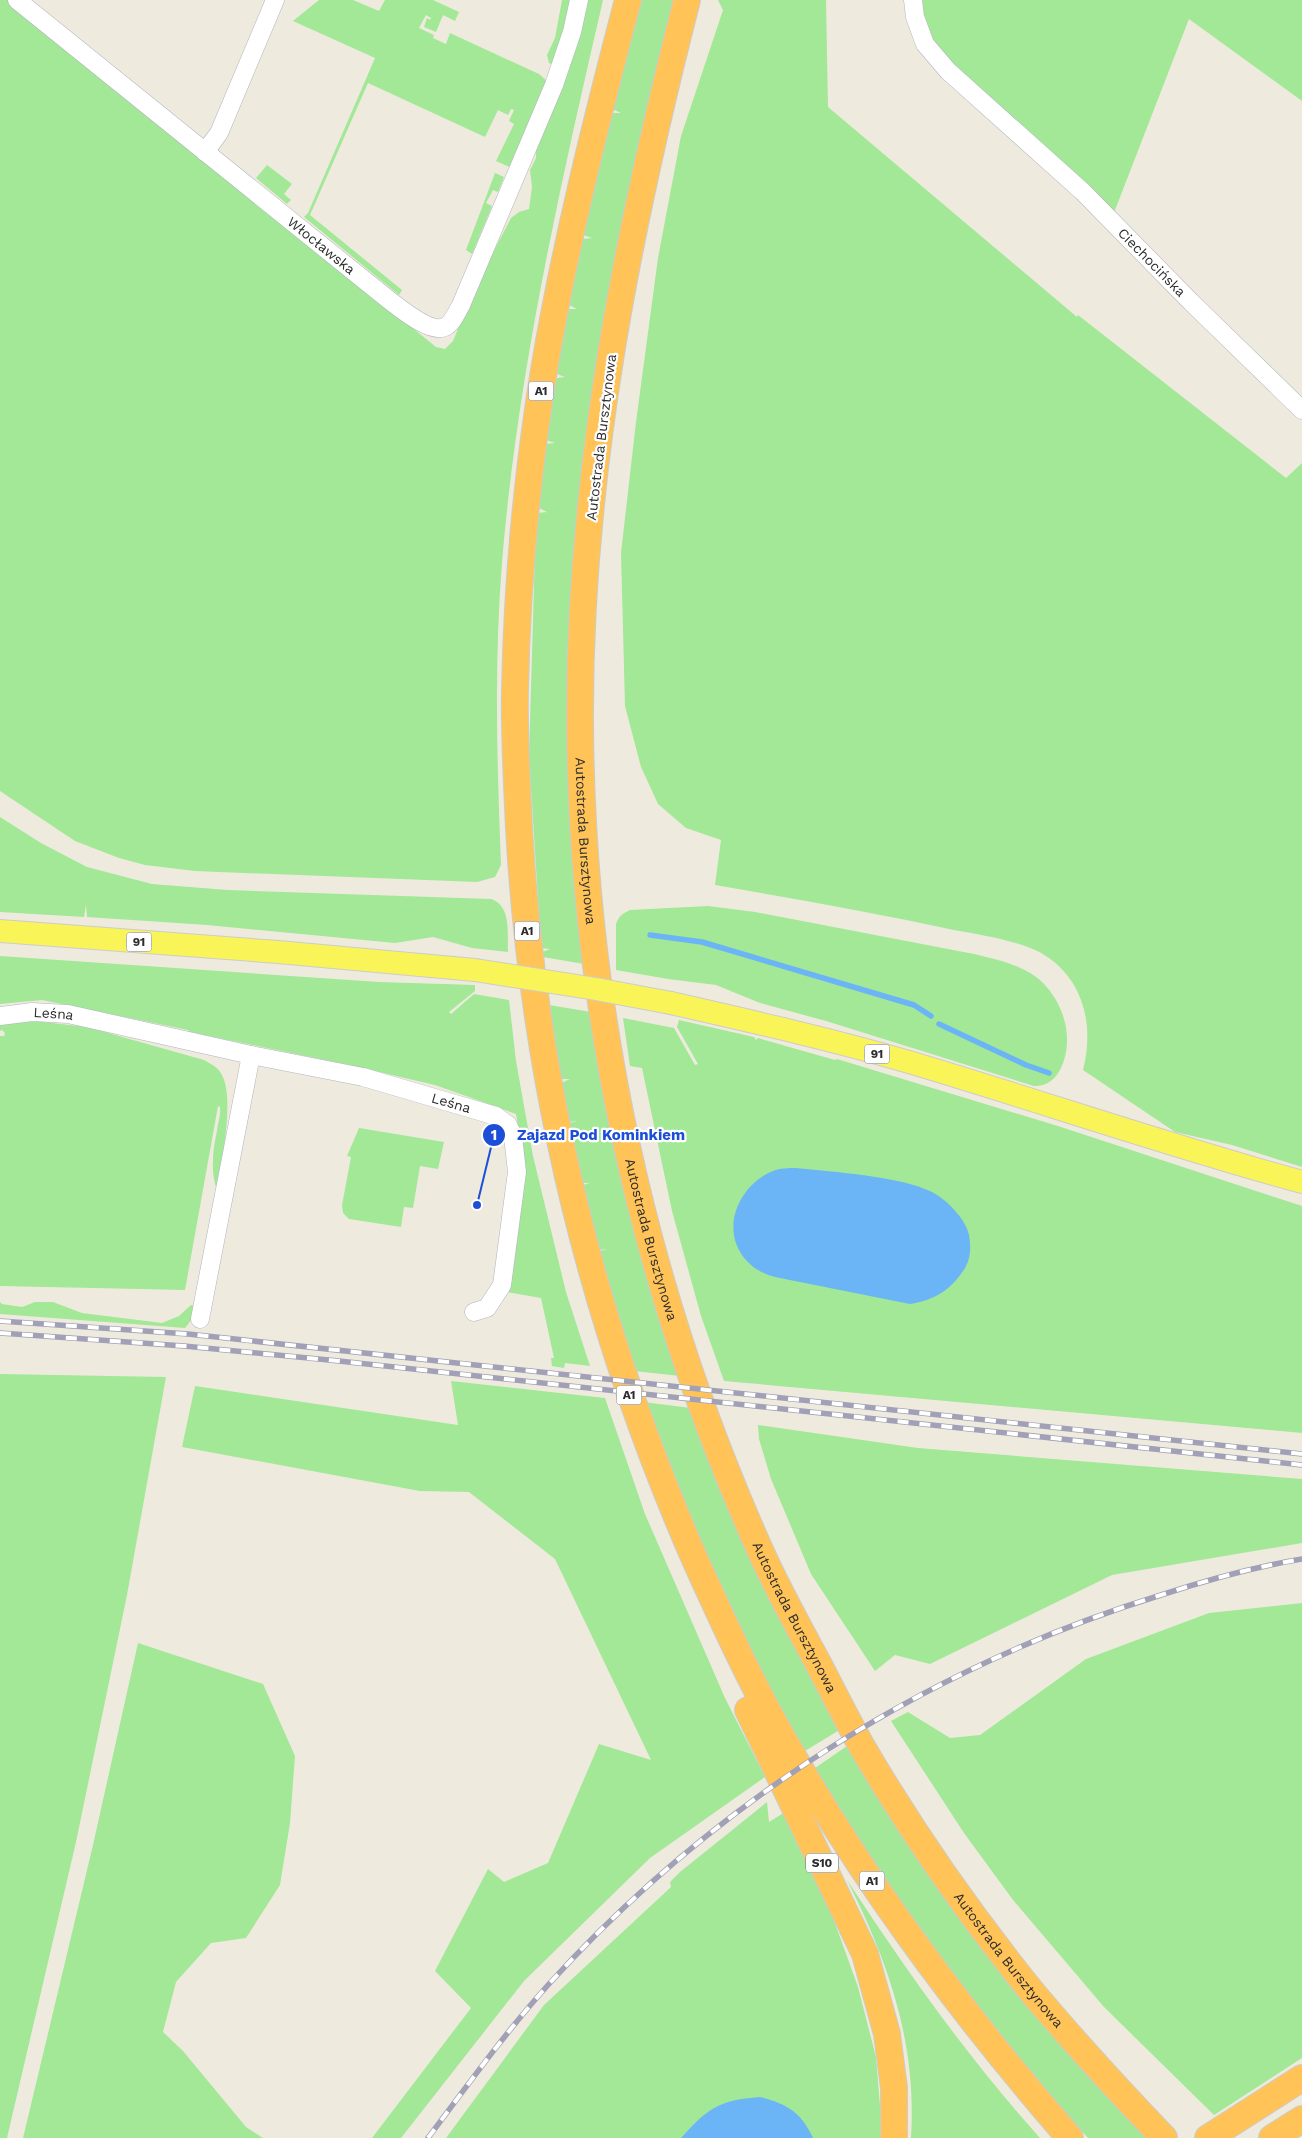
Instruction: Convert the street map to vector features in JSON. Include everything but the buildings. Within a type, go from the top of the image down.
[{"type":"highway","name":"A1","points":[[628,0],[581,186],[556,305],[542,382],[530,473],[520,587],[515,693],[518,800],[524,902],[536,1013],[556,1124],[580,1229],[602,1310],[640,1427],[675,1514],[745,1668],[782,1738],[842,1838],[911,1938],[976,2025],[1070,2138]]},
{"type":"highway","name":"Autostrada Bursztynowa","points":[[687,0],[648,164],[618,311],[596,466],[585,577],[580,717],[581,780],[589,902],[606,1039],[630,1164],[647,1234],[683,1355],[732,1485],[761,1553],[861,1745],[913,1828],[959,1894],[1033,1993],[1164,2138]]},
{"type":"highway","name":"S10","points":[[712,1598],[731,1673],[865,1954],[887,2034],[894,2088],[894,2138]]},
{"type":"highway","points":[[1208,2138],[1302,2078]]},
{"type":"highway","points":[[1272,2138],[1302,2119]]},
{"type":"main road","name":"91","points":[[0,931],[278,952],[475,970],[671,1003],[784,1029],[907,1062],[1144,1136],[1302,1182]]},
{"type":"street","name":"Włocławska","points":[[17,0],[389,300],[423,323],[434,327],[445,327],[451,322],[461,305],[554,85],[572,32],[580,0]]},
{"type":"street","points":[[205,152],[219,133],[275,0]]},
{"type":"street","name":"Ciechocińska","points":[[913,0],[915,17],[926,44],[948,71],[1083,192],[1302,410]]},
{"type":"street","name":"Leśna","points":[[0,1016],[39,1012],[68,1014],[251,1055],[363,1077],[496,1116],[508,1125],[516,1150],[517,1172],[502,1286],[487,1308],[474,1312]]},
{"type":"street","points":[[200,1320],[251,1055]]},
{"type":"green space","points":[[0,0],[8,0],[436,347],[445,349],[453,341],[476,285],[511,218],[519,212],[529,209],[532,187],[530,170],[536,158],[536,147],[584,0],[603,0],[571,139],[542,279],[518,420],[509,491],[499,600],[497,751],[501,865],[495,877],[477,882],[195,871],[145,865],[119,858],[75,841],[0,791]]},
{"type":"green space","points":[[319,0],[353,0],[379,11],[385,0],[433,0],[459,12],[455,21],[443,15],[436,32],[424,27],[427,18],[430,20],[431,18],[426,15],[419,28],[434,35],[433,38],[446,44],[450,33],[539,74],[548,82],[512,168],[496,161],[514,124],[509,121],[514,110],[511,109],[508,115],[498,110],[485,137],[368,83],[310,215],[402,290],[399,295],[304,217],[308,213],[375,58],[293,21]]},
{"type":"green space","points":[[562,0],[574,0],[554,65],[549,63],[547,55],[555,38]]},
{"type":"green space","points":[[642,0],[676,0],[600,351],[584,964],[543,957],[542,952],[550,949],[541,948],[529,756],[535,550],[538,513],[547,512],[539,508],[546,444],[555,443],[546,440],[556,378],[565,377],[557,374],[568,309],[577,309],[569,305],[582,239],[592,238],[583,235],[611,113],[621,113],[612,109]]},
{"type":"green space","points":[[718,0],[826,0],[828,107],[1077,317],[1078,315],[1286,478],[1302,463],[1302,1167],[1232,1145],[1175,1132],[1083,1070],[1087,1038],[1083,1007],[1078,992],[1070,979],[1046,956],[1026,946],[989,936],[715,885],[721,840],[686,828],[658,804],[641,767],[625,706],[621,553],[658,258],[681,136],[723,10]]},
{"type":"green space","points":[[920,0],[1302,0],[1302,101],[1189,19],[1110,223],[943,57],[919,15]]},
{"type":"green space","points":[[267,165],[292,184],[284,194],[291,200],[287,204],[256,178]]},
{"type":"green space","points":[[495,173],[504,177],[498,192],[493,190],[486,203],[492,206],[472,254],[466,250]]},
{"type":"green space","points":[[0,817],[41,843],[87,867],[152,884],[228,890],[491,899],[498,903],[505,914],[508,929],[508,952],[472,948],[433,937],[395,943],[207,925],[87,917],[86,905],[84,917],[0,912]]},
{"type":"green space","points":[[708,906],[755,912],[974,954],[1002,961],[1029,972],[1044,984],[1057,1002],[1062,1013],[1067,1035],[1067,1046],[1061,1068],[1050,1082],[1034,1086],[826,1021],[760,1003],[716,985],[616,970],[616,924],[623,914],[630,910]]},
{"type":"green space","points":[[0,956],[379,982],[475,985],[475,991],[449,1012],[451,1014],[474,994],[509,1000],[516,1061],[533,1156],[566,1292],[590,1366],[565,1363],[564,1368],[552,1366],[551,1358],[554,1358],[541,1298],[495,1290],[523,1156],[516,1114],[435,1085],[190,1032],[188,1030],[42,1000],[0,1004]]},
{"type":"green space","points":[[549,1005],[591,1012],[604,1097],[680,1376],[634,1371],[600,1251],[607,1249],[599,1250],[583,1185],[590,1183],[582,1183],[570,1123],[577,1121],[569,1122],[561,1083],[570,1079],[560,1079]]},
{"type":"green space","points":[[623,1018],[674,1028],[695,1065],[698,1064],[677,1027],[679,1020],[837,1059],[1061,1127],[1302,1206],[1302,1433],[724,1381],[701,1316],[672,1211],[642,1068],[630,1066]]},
{"type":"green space","points":[[35,1021],[87,1027],[204,1060],[212,1064],[222,1075],[226,1086],[227,1115],[217,1190],[213,1176],[213,1160],[220,1113],[220,1107],[218,1106],[185,1290],[0,1286],[0,1036],[4,1036],[5,1033],[2,1030],[0,1031],[0,1024]]},
{"type":"green space","points":[[359,1128],[444,1142],[438,1169],[420,1166],[413,1208],[404,1207],[401,1227],[349,1219],[343,1213],[342,1205],[351,1157],[347,1156]]},
{"type":"green space","points":[[0,1302],[2,1304],[22,1307],[35,1302],[53,1302],[82,1313],[162,1323],[179,1316],[191,1305],[198,1306],[185,1328],[0,1314]]},
{"type":"green space","points":[[0,1374],[166,1377],[127,1595],[76,1842],[7,2138],[0,2138]]},
{"type":"green space","points":[[451,1381],[605,1398],[645,1514],[725,1698],[765,1777],[650,1858],[524,1981],[401,2138],[372,2138],[471,2008],[435,1971],[488,1869],[504,1882],[548,1863],[599,1744],[651,1760],[555,1559],[469,1492],[420,1491],[182,1447],[195,1386],[458,1425]]},
{"type":"green space","points":[[643,1402],[691,1408],[841,1729],[805,1751],[764,1677],[703,1552]]},
{"type":"green space","points":[[758,1425],[918,1448],[1302,1479],[1302,1543],[1112,1575],[930,1664],[895,1655],[875,1671],[811,1574],[771,1479],[759,1439]]},
{"type":"green space","points":[[1302,1603],[1302,2058],[1214,2115],[1104,2007],[1013,1900],[964,1833],[891,1721],[908,1712],[950,1738],[980,1735],[1086,1659],[1209,1613]]},
{"type":"green space","points":[[138,1643],[263,1684],[295,1756],[290,1823],[280,1885],[246,1938],[211,1943],[176,1982],[163,2032],[183,2051],[246,2127],[263,2138],[23,2138],[93,1845]]},
{"type":"green space","points":[[847,1746],[1148,2138],[1088,2138],[1049,2095],[976,2005],[876,1866],[815,1768]]},
{"type":"green space","points":[[767,1802],[769,1822],[785,1812],[827,1901],[858,1987],[876,2057],[880,2106],[880,2138],[446,2138],[544,2005],[671,1887],[670,1882],[680,1872]]},
{"type":"green space","points":[[847,1880],[939,2013],[1013,2108],[1040,2138],[911,2138],[912,2103],[909,2070],[897,2005],[876,1942]]},
{"type":"water","points":[[796,1168],[885,1178],[932,1192],[955,1210],[967,1229],[970,1239],[970,1252],[965,1268],[960,1276],[942,1293],[927,1300],[910,1304],[775,1277],[757,1269],[748,1262],[739,1250],[734,1237],[733,1224],[736,1210],[750,1187],[761,1178],[776,1170]]},
{"type":"water","points":[[760,2097],[792,2110],[798,2115],[813,2138],[681,2138],[699,2119],[715,2107],[734,2100]]},
{"type":"waterway","points":[[650,935],[702,942],[914,1005],[931,1016]]},
{"type":"waterway","points":[[939,1024],[1026,1065],[1049,1073]]},
{"type":"railway","points":[[0,1321],[188,1334],[1302,1454]]},
{"type":"railway","points":[[0,1333],[184,1346],[339,1361],[1302,1465]]},
{"type":"railway","points":[[428,2138],[532,2003],[612,1919],[680,1857],[753,1801],[829,1749],[908,1702],[990,1661],[1074,1625],[1196,1584],[1248,1570],[1302,1559]]},
{"type":"place","name":"Zajazd Pod Kominkiem","points":[[477,1205]]}]
